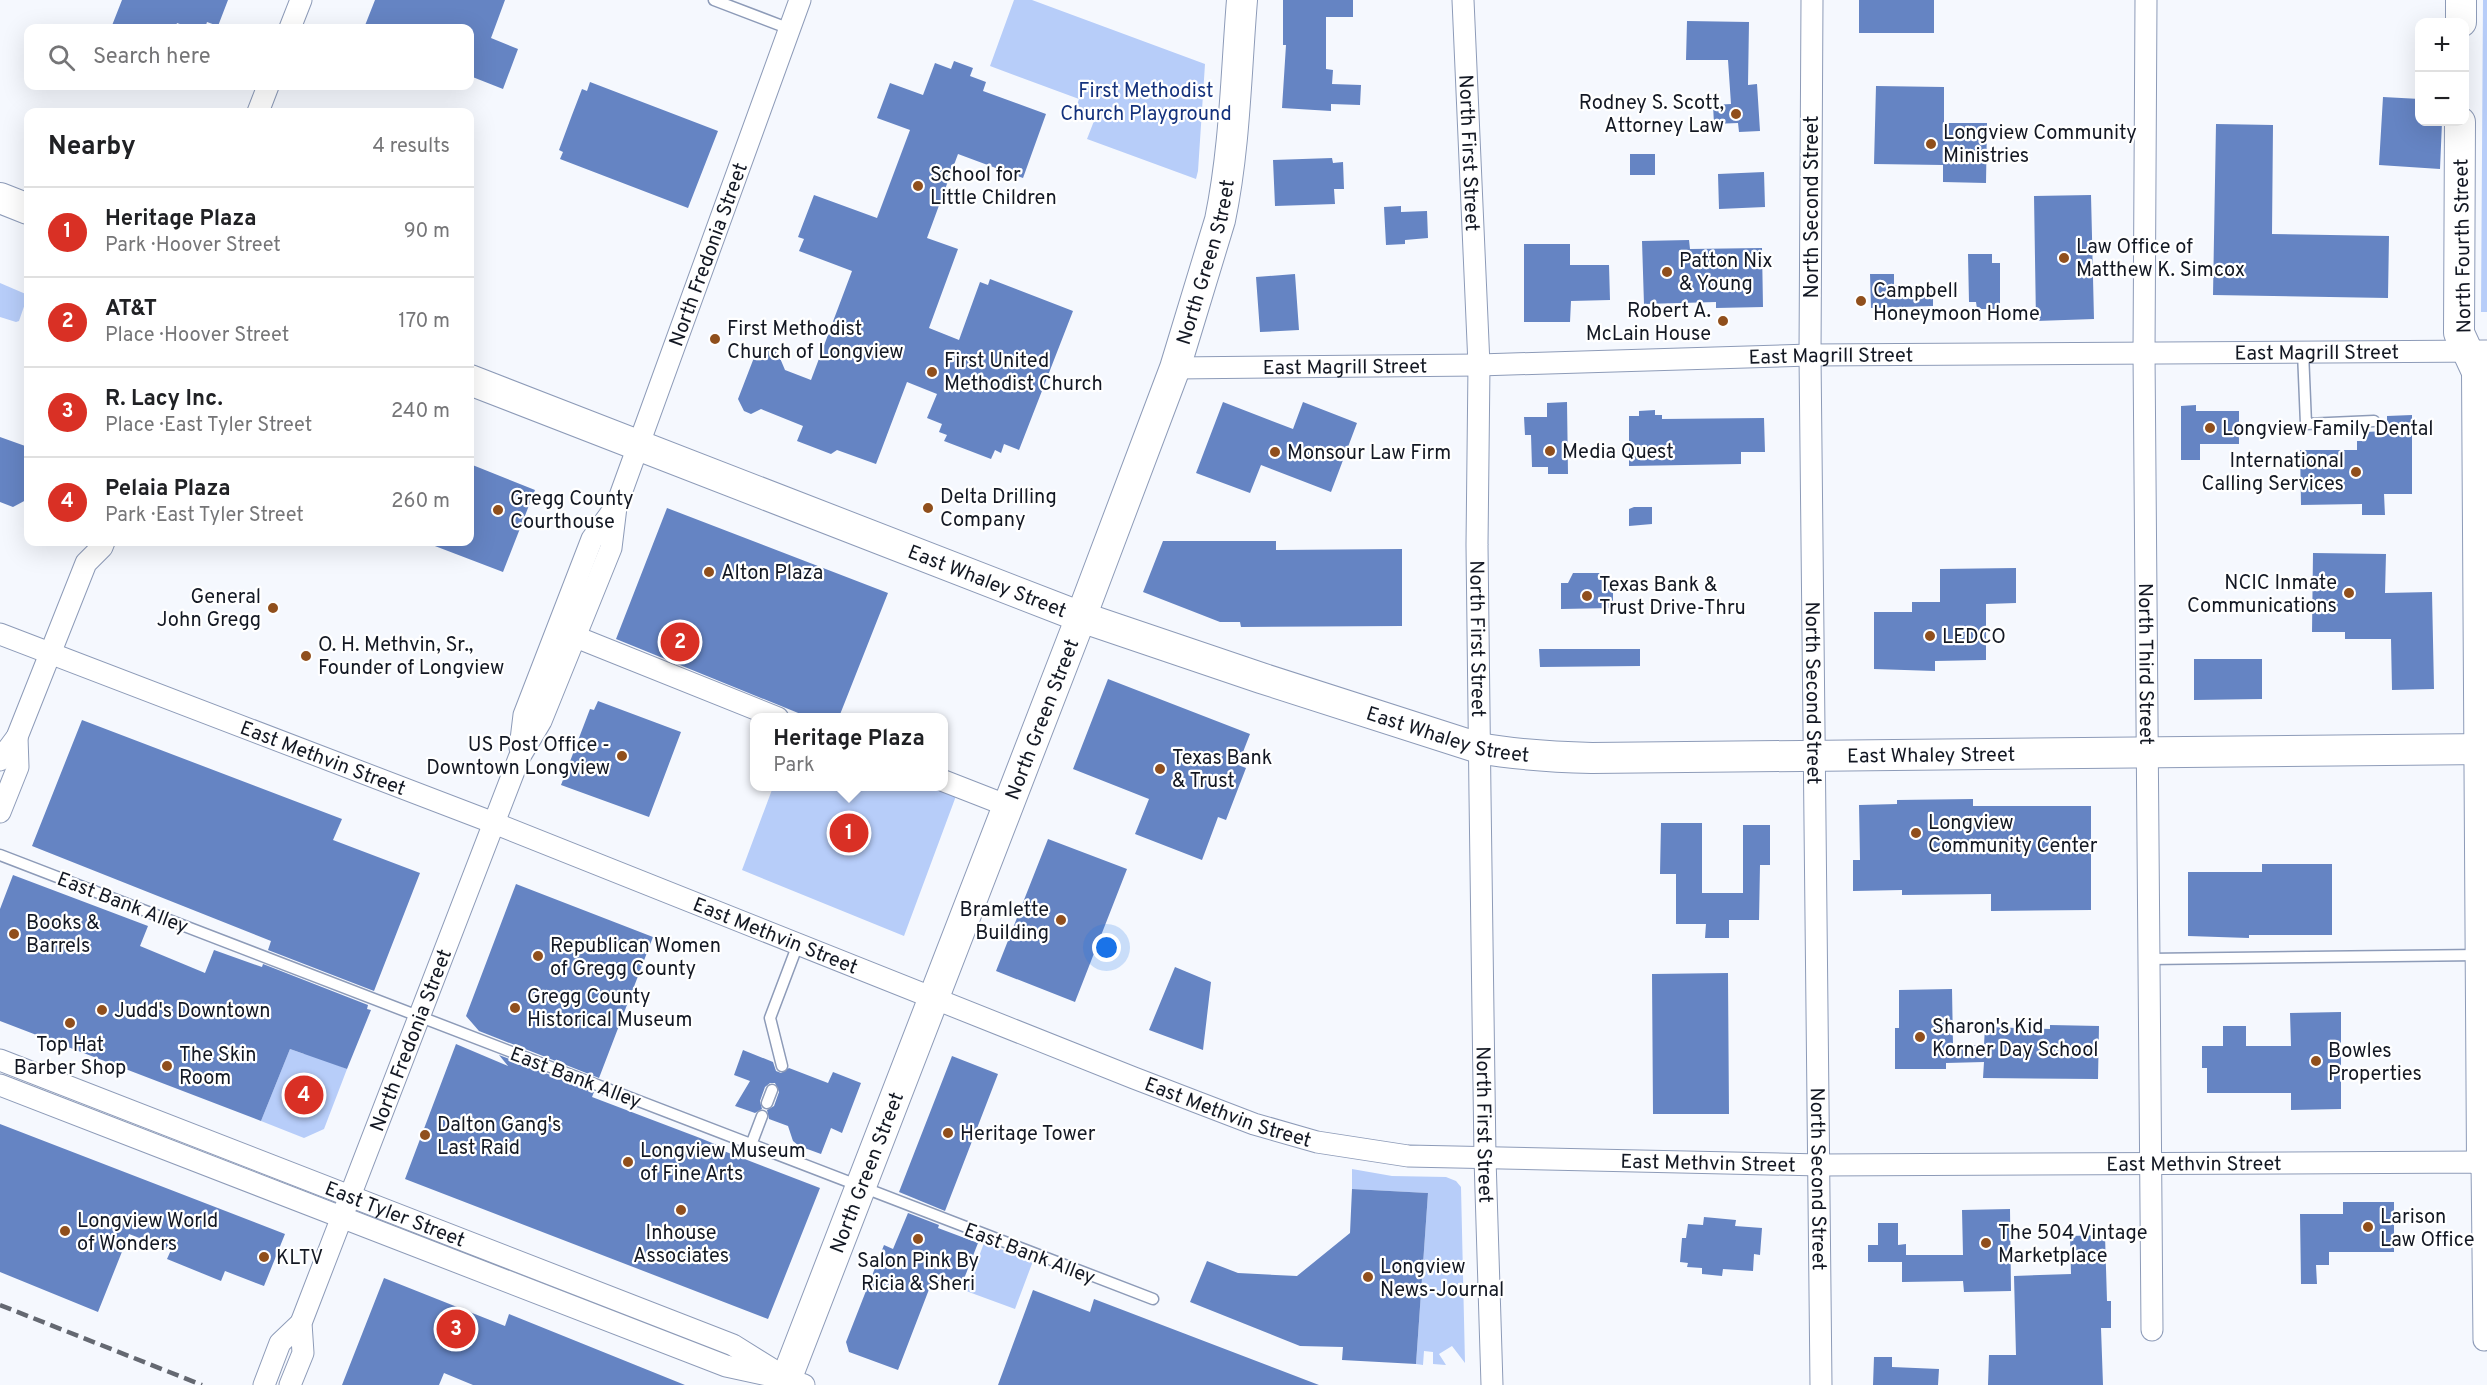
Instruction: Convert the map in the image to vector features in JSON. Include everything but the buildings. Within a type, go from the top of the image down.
[{"type":"street","points":[[292,24],[301,0]]},
{"type":"street","name":"North Fredonia Street","points":[[264,1385],[280,1343],[301,1323],[519,758],[541,722],[611,548],[616,507],[800,0]]},
{"type":"street","name":"North Green Street","points":[[791,1383],[861,1188],[1175,368],[1220,220],[1224,199],[1229,166],[1242,0]]},
{"type":"street","name":"North First Street","points":[[1463,0],[1479,365],[1477,545],[1479,748],[1485,1158],[1492,1385]]},
{"type":"street","name":"North Second Street","points":[[1812,0],[1810,355],[1821,1385]]},
{"type":"street","name":"North Third Street","points":[[2146,0],[2144,353],[2152,1330]]},
{"type":"street","points":[[2461,0],[2461,18]]},
{"type":"street","points":[[260,108],[266,90]]},
{"type":"street","name":"North Fourth Street","points":[[2460,126],[2459,333],[2477,352],[2485,1162],[2484,1340]]},
{"type":"street","points":[[0,198],[24,207]]},
{"type":"street","name":"East Magrill Street","points":[[1175,368],[1479,365],[1810,355],[2477,352]]},
{"type":"street","name":"East Whaley Street","points":[[474,382],[1081,617],[1260,678],[1479,748],[1532,756],[1592,758],[2482,749]]},
{"type":"street","name":"North Fredonia Street","points":[[519,758],[525,715],[592,539],[616,507]]},
{"type":"street","points":[[84,546],[86,563]]},
{"type":"street","points":[[0,760],[17,737],[86,563],[102,546]]},
{"type":"street","name":"East Methvin Street","points":[[0,634],[50,655],[494,822],[1176,1095],[1288,1135],[1377,1153],[1485,1158],[1820,1165],[2485,1162]]},
{"type":"street","points":[[576,637],[768,713]]},
{"type":"street","points":[[0,812],[18,767],[17,737]]},
{"type":"street","points":[[948,783],[1008,806]]},
{"type":"street","name":"East Tyler Street","points":[[0,1060],[734,1345],[791,1383]]},
{"type":"street","name":"East Tyler Street","points":[[0,1085],[726,1366],[791,1383]]},
{"type":"street","name":"North Fredonia Street","points":[[290,1385],[303,1353],[301,1323]]},
{"type":"lane","points":[[714,0],[790,29]]},
{"type":"lane","points":[[2303,352],[2306,424],[2374,421]]},
{"type":"lane","name":"East Bank Alley","points":[[0,855],[1153,1299]]},
{"type":"lane","points":[[782,1066],[770,1018],[798,944]]},
{"type":"lane","points":[[2148,959],[2483,955]]},
{"type":"lane","points":[[767,1102],[772,1090]]},
{"type":"lane","points":[[751,1145],[762,1116]]},
{"type":"green space","name":"First Methodist Church Playground","points":[[1014,0],[1032,0],[1205,64],[1196,179],[1087,139],[1094,121],[1074,114],[1079,99],[990,66]]},
{"type":"green space","points":[[2483,0],[2487,0],[2487,312],[2481,312]]},
{"type":"green space","points":[[0,283],[24,293],[24,307],[19,321],[0,317]]},
{"type":"green space","points":[[772,791],[943,791],[956,796],[904,936],[742,870]]},
{"type":"green space","points":[[307,1047],[325,1060],[347,1069],[324,1129],[304,1138],[261,1121],[290,1049],[304,1054]]},
{"type":"green space","points":[[1352,1169],[1392,1176],[1446,1177],[1456,1181],[1461,1187],[1465,1363],[1452,1346],[1439,1354],[1446,1365],[1433,1364],[1433,1352],[1424,1351],[1423,1365],[1416,1364],[1428,1193],[1352,1189]]},
{"type":"green space","points":[[984,1243],[1033,1261],[1015,1309],[966,1291]]},
{"type":"railway","points":[[0,1305],[202,1385]]},
{"type":"place","name":"Rodney S. Scott, Attorney Law","points":[[1736,114]]},
{"type":"place","name":"Longview Community Ministries","points":[[1931,144]]},
{"type":"place","name":"School for Little Children","points":[[918,186]]},
{"type":"place","name":"Law Office of Matthew K. Simcox","points":[[2064,258]]},
{"type":"place","name":"Patton Nix & Young","points":[[1667,272]]},
{"type":"place","name":"Campbell Honeymoon Home","points":[[1861,301]]},
{"type":"place","name":"Robert A. McLain House","points":[[1723,321]]},
{"type":"place","name":"First Methodist Church of Longview","points":[[715,339]]},
{"type":"place","name":"First United Methodist Church","points":[[932,372]]},
{"type":"place","name":"Longview Family Dental","points":[[2210,428]]},
{"type":"place","name":"Media Quest","points":[[1550,451]]},
{"type":"place","name":"Monsour Law Firm","points":[[1275,452]]},
{"type":"place","name":"International Calling Services","points":[[2356,472]]},
{"type":"place","name":"Delta Drilling Company","points":[[928,508]]},
{"type":"place","name":"Gregg County Courthouse","points":[[498,510]]},
{"type":"place","name":"Alton Plaza","points":[[709,572]]},
{"type":"place","name":"NCIC Inmate Communications","points":[[2349,593]]},
{"type":"place","name":"Texas Bank & Trust Drive-Thru","points":[[1587,596]]},
{"type":"place","name":"General John Gregg","points":[[273,608]]},
{"type":"place","name":"LEDCO","points":[[1930,636]]},
{"type":"place","name":"AT&T","points":[[680,642]]},
{"type":"place","name":"O. H. Methvin, Sr., Founder of Longview","points":[[306,656]]},
{"type":"place","name":"US Post Office - Downtown Longview","points":[[622,756]]},
{"type":"place","name":"Texas Bank & Trust","points":[[1160,769]]},
{"type":"place","name":"Heritage Plaza","points":[[849,833]]},
{"type":"place","name":"Longview Community Center","points":[[1916,833]]},
{"type":"place","name":"Bramlette Building","points":[[1061,920]]},
{"type":"place","name":"Books & Barrels","points":[[14,934]]},
{"type":"place","name":"Republican Women of Gregg County","points":[[538,956]]},
{"type":"place","name":"Gregg County Historical Museum","points":[[515,1008]]},
{"type":"place","name":"Judd's Downtown","points":[[102,1010]]},
{"type":"place","name":"Top Hat Barber Shop","points":[[70,1023]]},
{"type":"place","name":"Sharon's Kid Korner Day School","points":[[1920,1037]]},
{"type":"place","name":"Bowles Properties","points":[[2316,1061]]},
{"type":"place","name":"The Skin Room","points":[[167,1066]]},
{"type":"place","name":"Pelaia Plaza","points":[[304,1095]]},
{"type":"place","name":"Heritage Tower","points":[[948,1133]]},
{"type":"place","name":"Dalton Gang's Last Raid","points":[[425,1135]]},
{"type":"place","name":"Longview Museum of Fine Arts","points":[[628,1162]]},
{"type":"place","name":"Inhouse Associates","points":[[681,1210]]},
{"type":"place","name":"Larison Law Office","points":[[2368,1227]]},
{"type":"place","name":"Longview World of Wonders","points":[[65,1231]]},
{"type":"place","name":"Salon Pink By Ricia & Sheri","points":[[918,1239]]},
{"type":"place","name":"The 504 Vintage Marketplace","points":[[1986,1243]]},
{"type":"place","name":"KLTV","points":[[264,1257]]},
{"type":"place","name":"Longview News-Journal","points":[[1368,1277]]},
{"type":"place","name":"R. Lacy Inc.","points":[[456,1329]]}]
